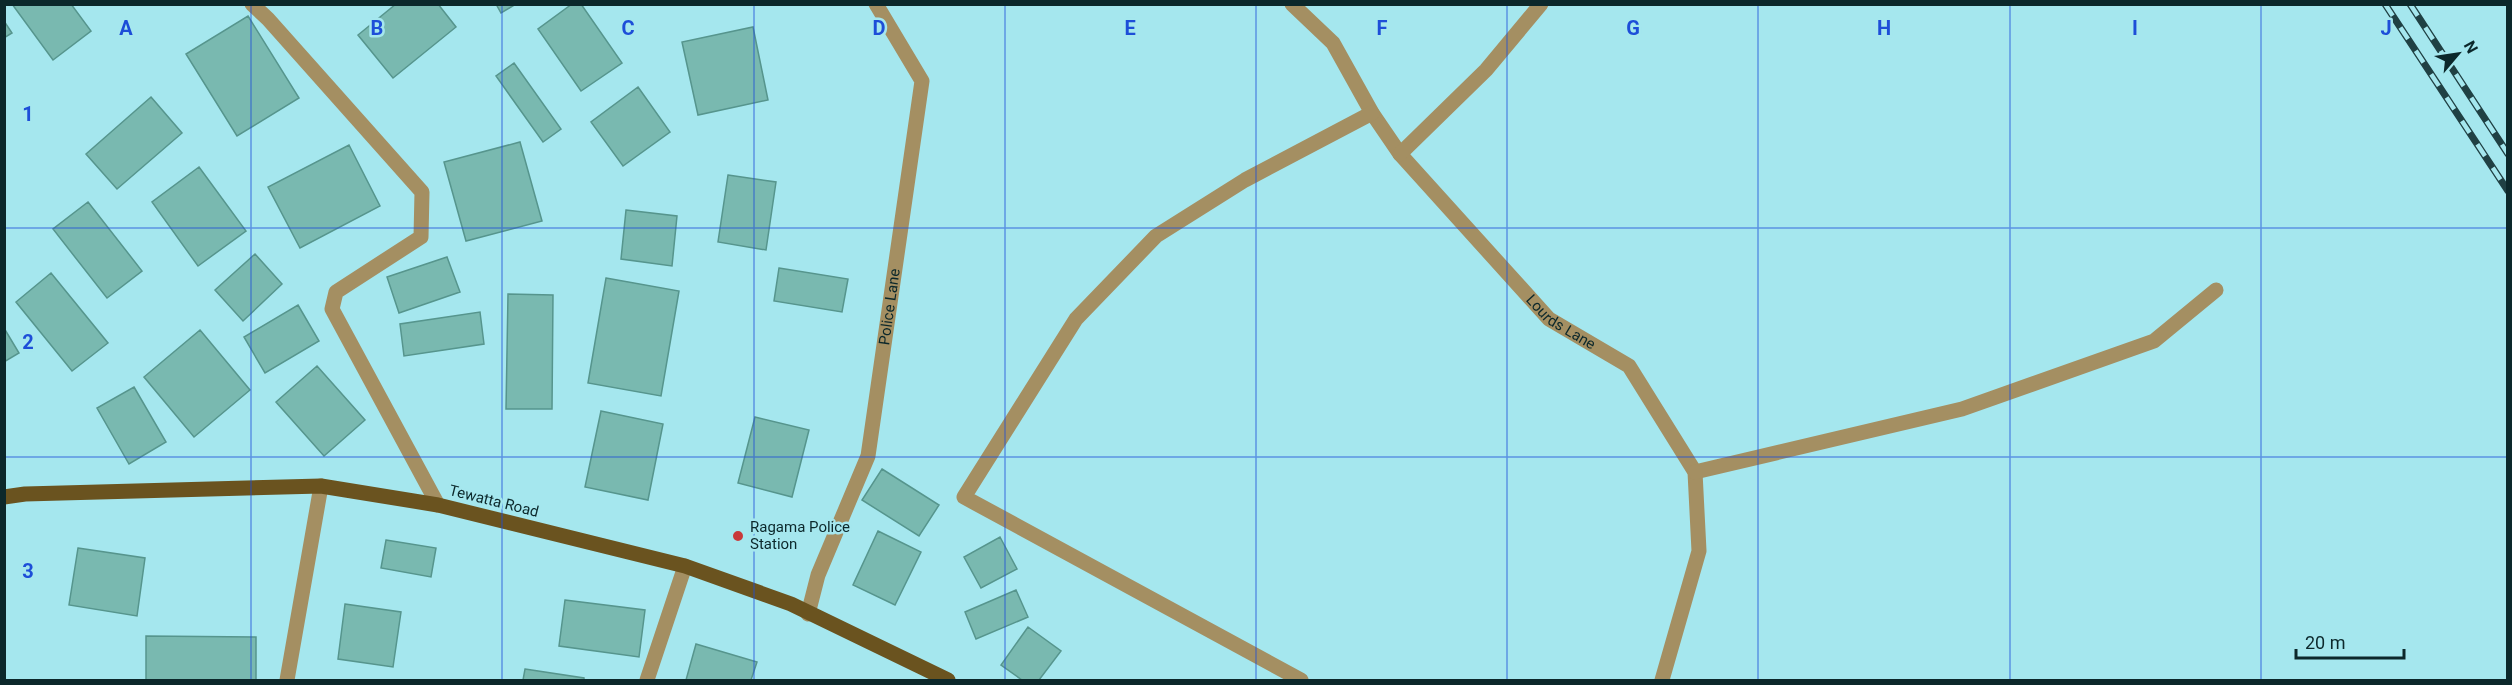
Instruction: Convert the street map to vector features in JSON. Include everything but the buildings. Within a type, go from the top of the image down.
[{"type":"main road","name":"Tewatta Road","points":[[4,497],[37,494],[321,486],[438,506],[685,566],[791,604],[948,681]]},
{"type":"street","points":[[252,4],[268,19],[422,192],[421,237],[336,292],[332,309],[438,506]]},
{"type":"street","name":"Police Lane","points":[[808,614],[818,575],[868,456],[922,81],[876,4]]},
{"type":"street","name":"Lourds Lane","points":[[1292,4],[1333,43],[1372,113],[1400,154],[1549,320],[1629,366],[1695,472],[1699,551],[1663,679]]},
{"type":"street","points":[[1400,154],[1486,70],[1541,4]]},
{"type":"street","points":[[1301,681],[964,497],[1076,319],[1156,236],[1245,180],[1372,113]]},
{"type":"street","points":[[1695,472],[1962,409],[2154,341],[2216,290]]},
{"type":"street","points":[[287,681],[321,486]]},
{"type":"street","points":[[647,681],[685,566]]},
{"type":"railway","points":[[2385,4],[2508,191]]},
{"type":"railway","points":[[2410,4],[2508,154]]},
{"type":"place","name":"Ragama Police Station","points":[[738,536]]}]
